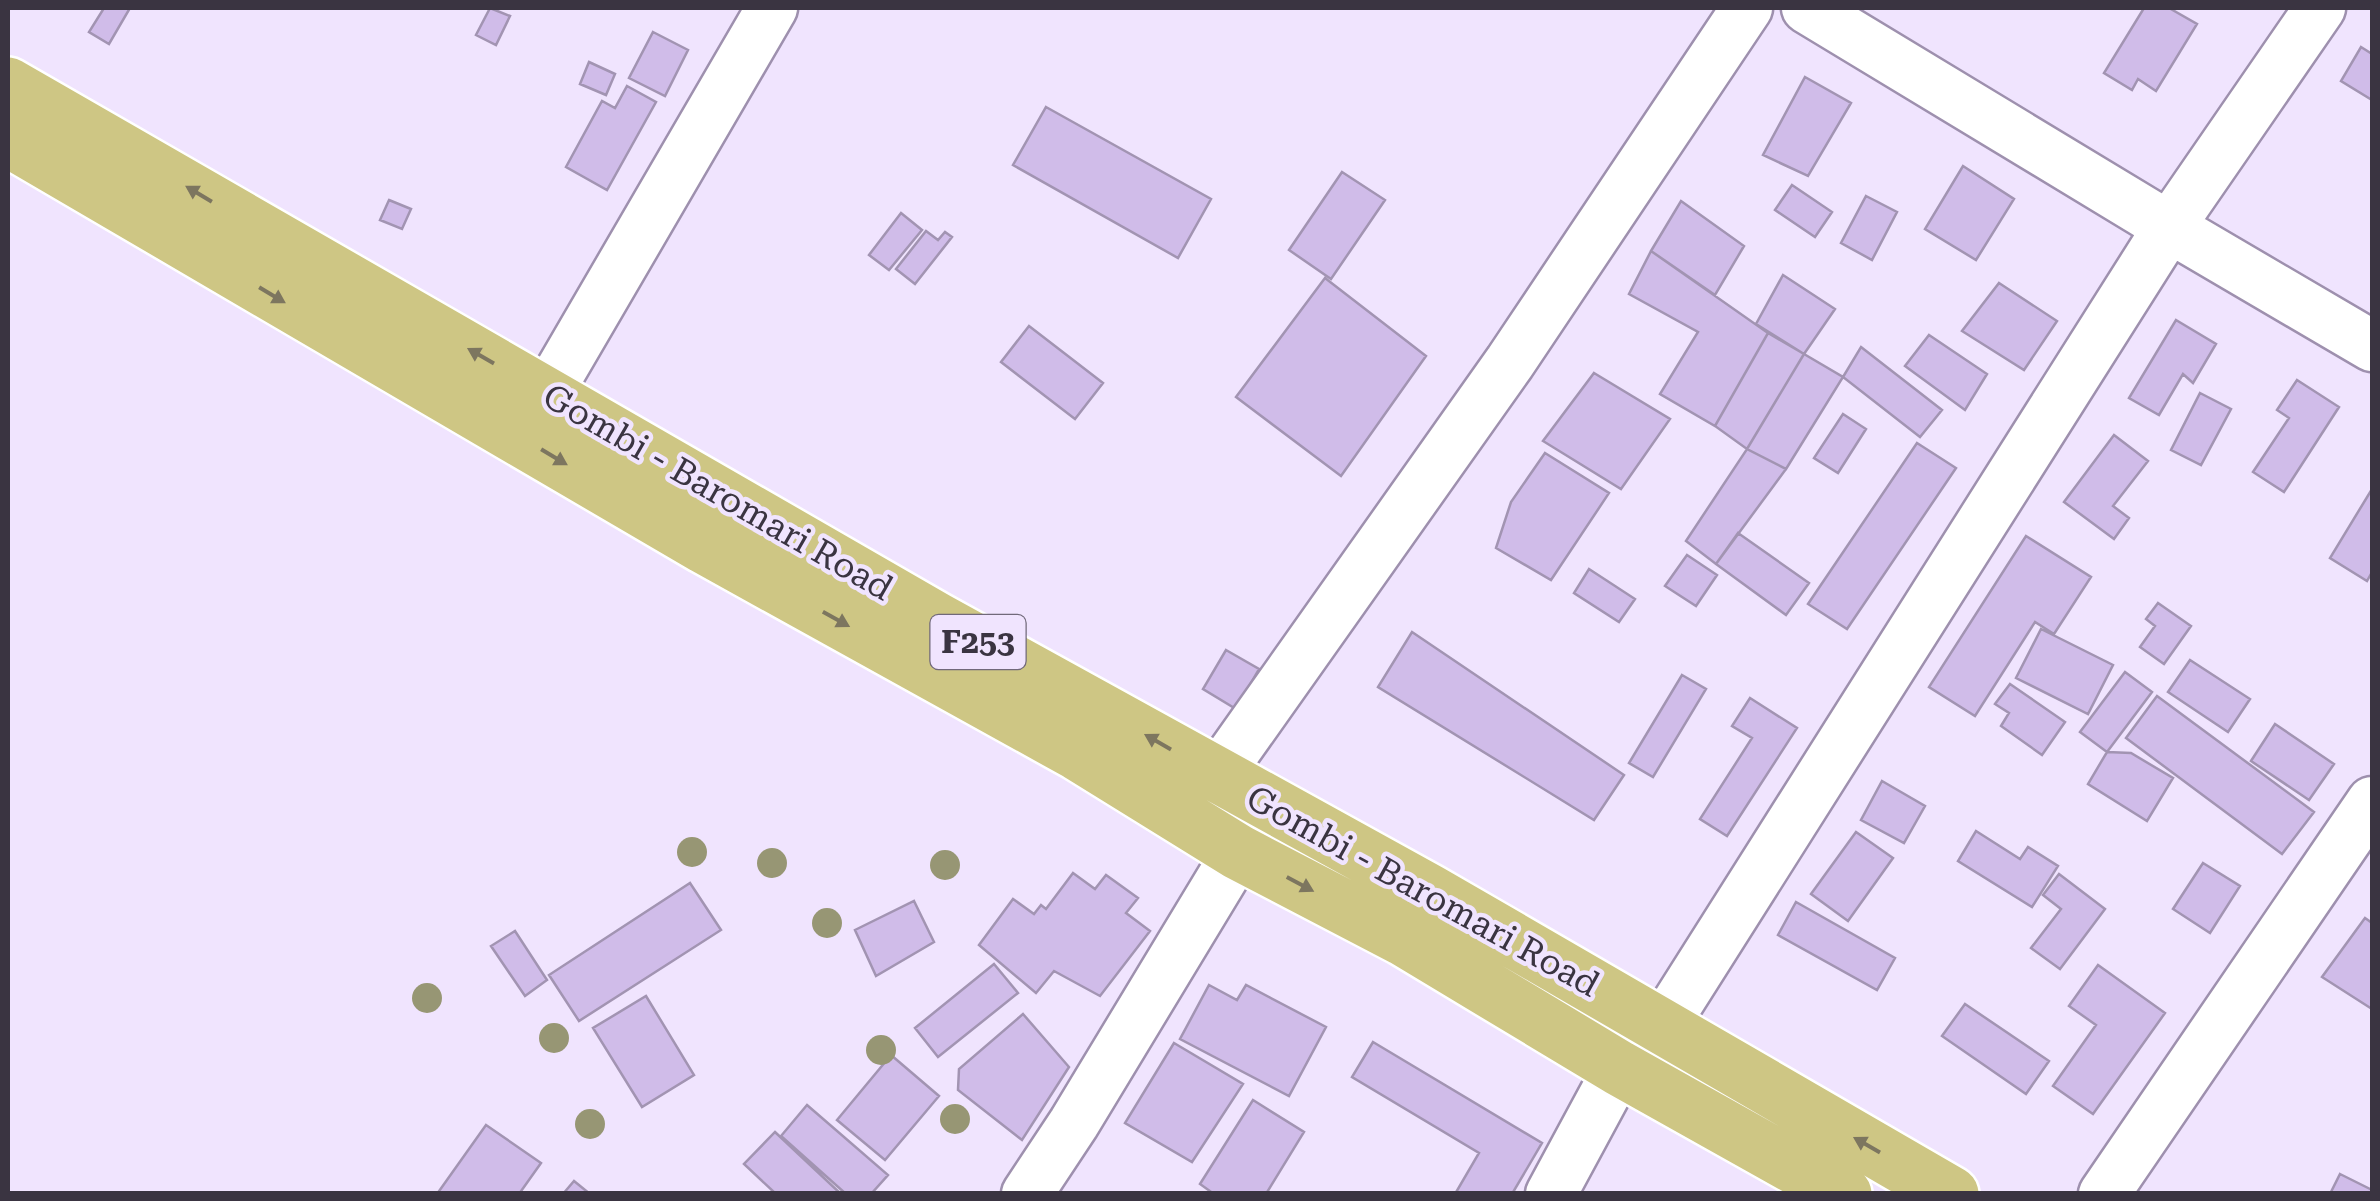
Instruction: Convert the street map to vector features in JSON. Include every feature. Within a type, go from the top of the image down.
[{"type":"main road","name":"Gombi - Baromari Road","points":[[8,84],[937,620],[1430,892],[1951,1194]]},
{"type":"main road","name":"Gombi - Baromari Road","points":[[8,138],[704,546],[1078,753],[1238,852],[1402,938],[1619,1068],[1844,1194]]},
{"type":"main road","points":[[392,366],[424,323]]},
{"type":"street","points":[[546,394],[772,8]]},
{"type":"street","points":[[1217,776],[1510,362],[1748,8]]},
{"type":"street","points":[[1808,8],[2372,346]]},
{"type":"street","points":[[1663,1026],[2170,227],[2320,8]]},
{"type":"street","points":[[2104,1194],[2372,802]]},
{"type":"street","points":[[1027,1194],[1238,852]]},
{"type":"street","points":[[1550,1194],[1619,1068]]},
{"type":"building","points":[[104,8],[130,8],[109,44],[89,32]]},
{"type":"building","points":[[490,8],[510,16],[496,45],[476,35]]},
{"type":"building","points":[[2144,8],[2169,8],[2197,24],[2156,91],[2138,79],[2132,90],[2104,73]]},
{"type":"building","points":[[653,32],[688,50],[665,96],[629,78]]},
{"type":"building","points":[[2361,47],[2372,54],[2372,100],[2341,81]]},
{"type":"building","points":[[589,62],[615,74],[606,95],[580,84]]},
{"type":"building","points":[[1805,77],[1851,103],[1808,176],[1763,155]]},
{"type":"building","points":[[627,86],[656,102],[607,190],[566,167],[602,101],[615,108]]},
{"type":"building","points":[[1046,107],[1211,199],[1178,258],[1013,165]]},
{"type":"building","points":[[1963,166],[2014,199],[1976,260],[1925,229]]},
{"type":"building","points":[[1342,172],[1385,200],[1331,279],[1289,250]]},
{"type":"building","points":[[1792,185],[1832,212],[1815,237],[1775,210]]},
{"type":"building","points":[[1866,196],[1897,212],[1872,260],[1841,243]]},
{"type":"building","points":[[389,200],[411,209],[402,229],[380,220]]},
{"type":"building","points":[[1681,201],[1744,246],[1715,295],[1651,251]]},
{"type":"building","points":[[901,213],[922,230],[889,270],[869,255]]},
{"type":"building","points":[[926,231],[938,240],[945,232],[952,237],[915,284],[896,269]]},
{"type":"building","points":[[1651,251],[1768,333],[1715,426],[1660,394],[1698,332],[1629,294]]},
{"type":"building","points":[[1783,275],[1835,309],[1804,354],[1756,324]]},
{"type":"building","points":[[1325,278],[1426,356],[1341,476],[1236,397]]},
{"type":"building","points":[[1999,283],[2057,321],[2024,370],[1962,331]]},
{"type":"building","points":[[2176,320],[2216,344],[2193,383],[2183,374],[2159,415],[2129,398]]},
{"type":"building","points":[[1029,326],[1103,383],[1075,419],[1001,362]]},
{"type":"building","points":[[1768,333],[1804,354],[1747,449],[1715,426]]},
{"type":"building","points":[[1929,335],[1987,374],[1965,410],[1905,366]]},
{"type":"building","points":[[1861,347],[1942,410],[1920,437],[1843,377]]},
{"type":"building","points":[[1804,354],[1843,377],[1786,469],[1747,449]]},
{"type":"building","points":[[1594,373],[1670,419],[1621,489],[1543,441]]},
{"type":"building","points":[[2297,380],[2339,407],[2284,492],[2253,472],[2289,418],[2277,410]]},
{"type":"building","points":[[2200,393],[2231,409],[2201,465],[2171,450]]},
{"type":"building","points":[[1843,414],[1866,429],[1838,473],[1814,458]]},
{"type":"building","points":[[2114,435],[2148,461],[2113,506],[2129,518],[2114,539],[2064,502]]},
{"type":"building","points":[[1917,443],[1956,468],[1847,629],[1808,604]]},
{"type":"building","points":[[1747,449],[1786,469],[1716,564],[1686,541]]},
{"type":"building","points":[[1545,453],[1609,493],[1551,580],[1496,548],[1511,502]]},
{"type":"building","points":[[2372,489],[2372,572],[2367,581],[2330,558]]},
{"type":"building","points":[[1738,533],[1809,583],[1786,615],[1716,564]]},
{"type":"building","points":[[2026,536],[2091,577],[2054,634],[2035,622],[1975,716],[1929,687]]},
{"type":"building","points":[[1687,555],[1717,575],[1696,606],[1665,586]]},
{"type":"building","points":[[1589,569],[1635,599],[1619,622],[1574,593]]},
{"type":"building","points":[[2158,603],[2191,626],[2164,664],[2140,647],[2155,626],[2146,619]]},
{"type":"building","points":[[2041,629],[2113,665],[2088,714],[2016,678]]},
{"type":"building","points":[[1412,632],[1624,775],[1594,820],[1378,687]]},
{"type":"building","points":[[1226,650],[1259,669],[1236,709],[1203,689]]},
{"type":"building","points":[[2190,660],[2250,699],[2228,732],[2168,692]]},
{"type":"building","points":[[2125,672],[2152,692],[2107,752],[2080,732]]},
{"type":"building","points":[[1682,675],[1706,689],[1653,777],[1629,763]]},
{"type":"building","points":[[2010,684],[2065,722],[2042,755],[2001,726],[2009,713],[1995,704]]},
{"type":"building","points":[[2157,696],[2314,812],[2282,854],[2126,738]]},
{"type":"building","points":[[1750,698],[1797,728],[1727,836],[1700,819],[1752,738],[1732,726]]},
{"type":"building","points":[[2275,724],[2334,764],[2309,800],[2251,761]]},
{"type":"building","points":[[2107,752],[2131,753],[2173,778],[2147,821],[2088,784]]},
{"type":"building","points":[[1882,781],[1925,806],[1904,843],[1861,820]]},
{"type":"building","points":[[1976,831],[2020,859],[2028,847],[2058,866],[2032,907],[1958,861]]},
{"type":"building","points":[[1856,832],[1893,858],[1848,921],[1811,894]]},
{"type":"building","points":[[2203,863],[2240,886],[2210,933],[2173,909]]},
{"type":"building","points":[[1073,873],[1095,889],[1106,875],[1138,898],[1126,913],[1150,931],[1100,996],[1054,971],[1036,993],[979,945],[1013,899],[1034,914],[1041,905],[1046,909]]},
{"type":"building","points":[[2059,874],[2105,909],[2060,969],[2031,948],[2061,909],[2043,895]]},
{"type":"building","points":[[690,883],[721,930],[579,1021],[549,975]]},
{"type":"building","points":[[914,901],[934,942],[876,976],[855,930]]},
{"type":"building","points":[[1796,902],[1895,958],[1877,990],[1778,935]]},
{"type":"building","points":[[2365,918],[2372,923],[2372,1009],[2322,977]]},
{"type":"building","points":[[515,931],[547,980],[525,996],[491,946]]},
{"type":"building","points":[[994,964],[1018,993],[938,1057],[915,1028]]},
{"type":"building","points":[[2098,965],[2165,1013],[2093,1114],[2053,1086],[2096,1025],[2069,1006]]},
{"type":"building","points":[[1209,985],[1237,1000],[1246,985],[1326,1027],[1289,1096],[1180,1039]]},
{"type":"building","points":[[646,996],[694,1075],[642,1107],[593,1028]]},
{"type":"building","points":[[1965,1004],[2049,1061],[2026,1094],[1942,1036]]},
{"type":"building","points":[[1023,1014],[1069,1067],[1022,1140],[958,1090],[959,1069]]},
{"type":"building","points":[[1373,1042],[1542,1143],[1512,1194],[1455,1194],[1479,1153],[1352,1077]]},
{"type":"building","points":[[1174,1043],[1243,1084],[1192,1162],[1125,1123]]},
{"type":"building","points":[[891,1055],[939,1096],[885,1160],[837,1120]]},
{"type":"building","points":[[1253,1100],[1304,1132],[1266,1194],[1214,1194],[1200,1184]]},
{"type":"building","points":[[807,1105],[888,1175],[871,1194],[846,1194],[781,1136]]},
{"type":"building","points":[[486,1125],[541,1163],[519,1194],[437,1194]]},
{"type":"building","points":[[775,1132],[841,1194],[776,1194],[744,1164]]},
{"type":"building","points":[[2340,1174],[2372,1190],[2372,1194],[2330,1194]]},
{"type":"building","points":[[574,1181],[590,1194],[563,1194]]}]
